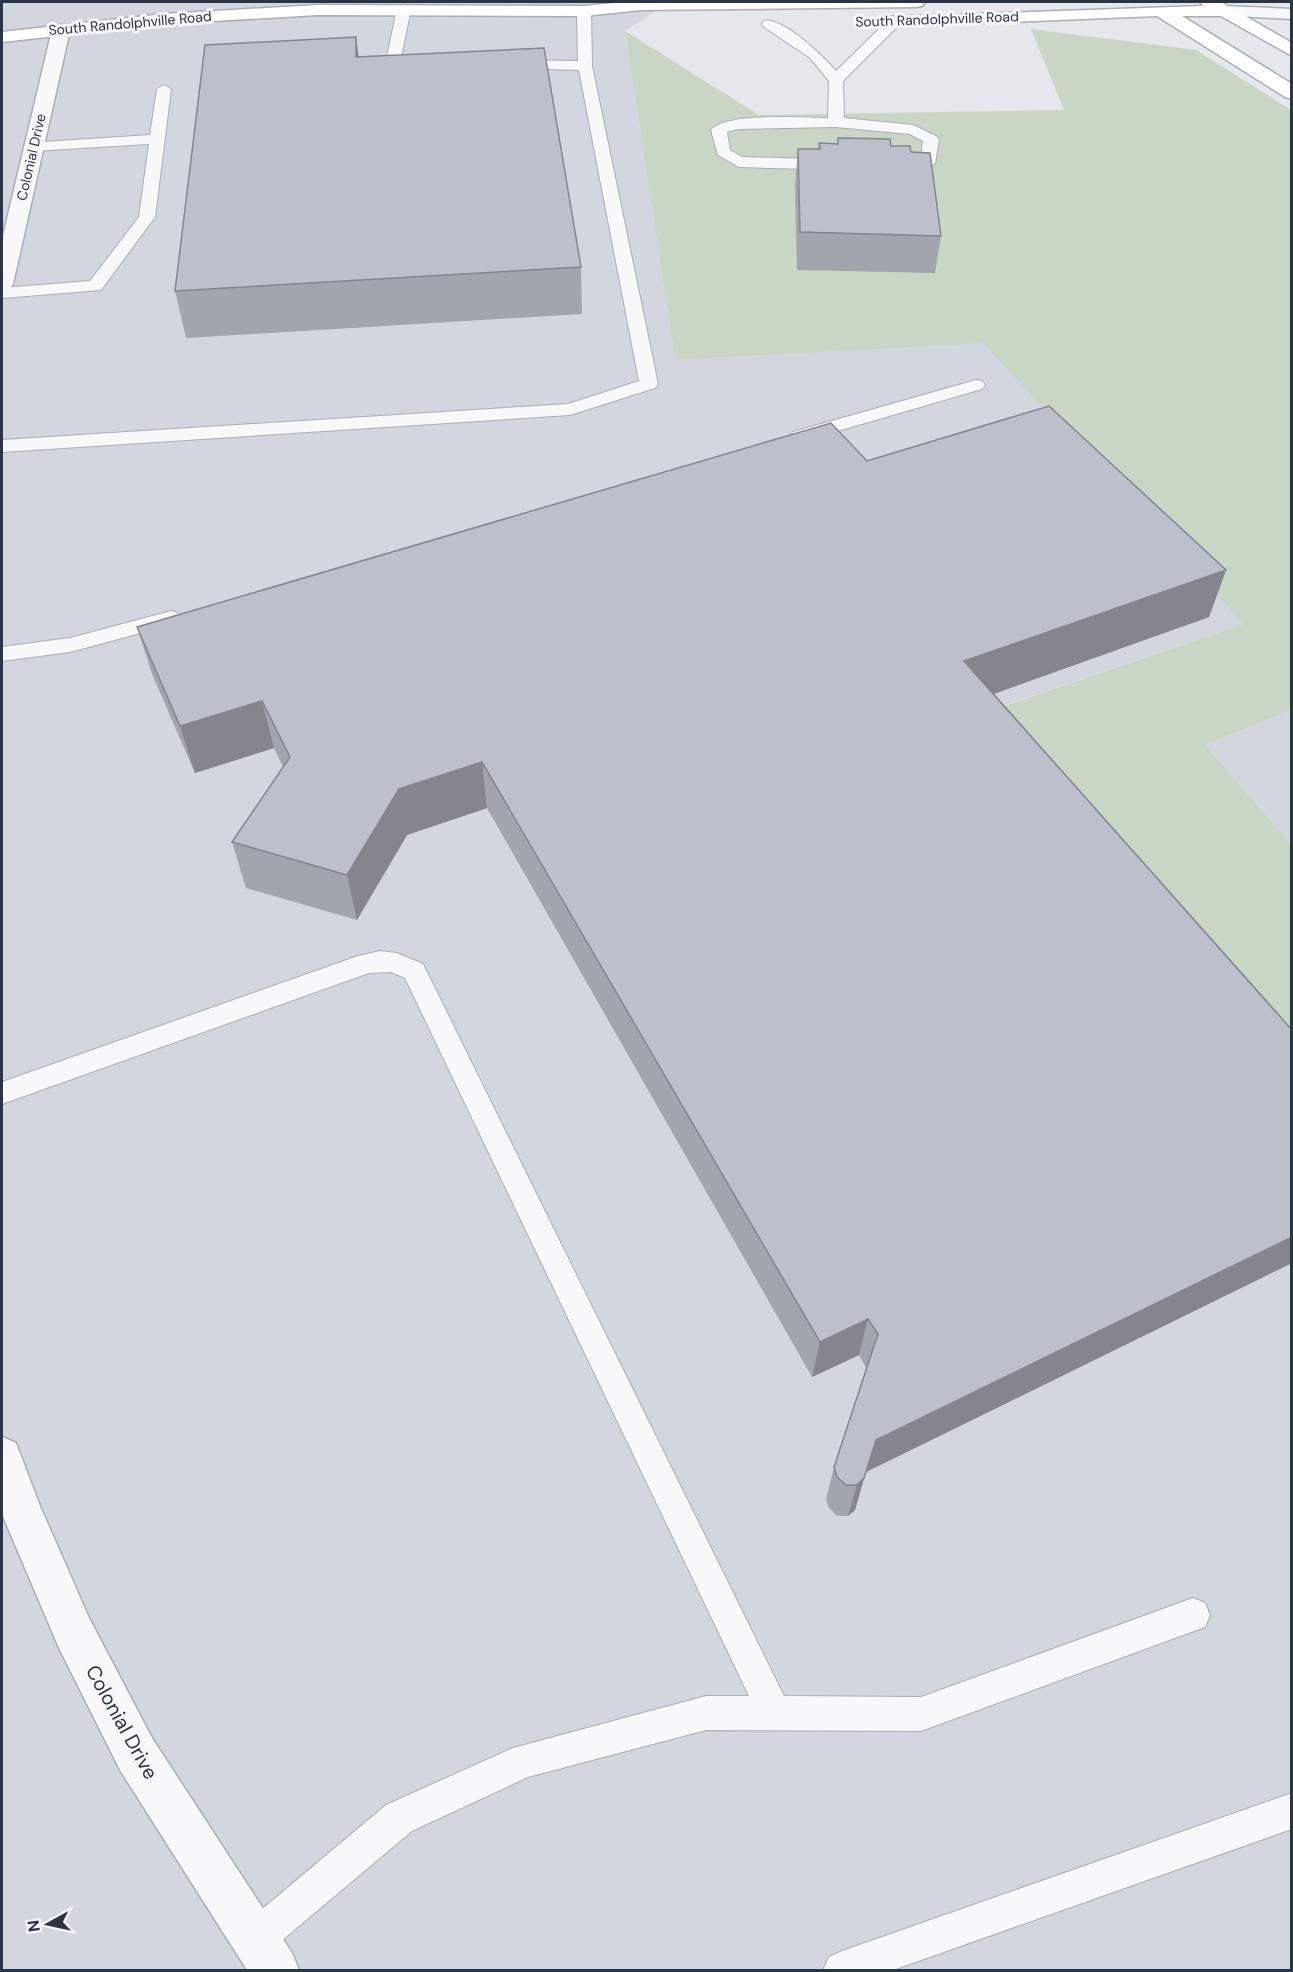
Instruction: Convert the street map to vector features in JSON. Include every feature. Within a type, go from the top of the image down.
[{"type":"main road","name":"South Randolphville Road","points":[[584,11],[641,5],[916,2]]},
{"type":"main road","name":"South Randolphville Road","points":[[2,37],[164,19],[314,6],[404,9],[514,6],[584,11],[630,22]]},
{"type":"main road","name":"South Randolphville Road","points":[[865,22],[1153,6],[1217,6]]},
{"type":"main road","points":[[1153,6],[1292,93]]},
{"type":"main road","points":[[1217,6],[1292,51]]},
{"type":"main road","points":[[746,24],[801,23]]},
{"type":"street","name":"South Randolphville Road","points":[[1217,6],[1292,14]]},
{"type":"street","name":"Colonial Drive","points":[[2,284],[8,227],[33,146],[61,30]]},
{"type":"street","name":"Colonial Drive","points":[[2,1457],[21,1510],[74,1633],[136,1754],[265,1955]]},
{"type":"lane","points":[[404,9],[393,61],[438,62]]},
{"type":"lane","points":[[2,446],[570,409],[649,384],[585,66],[584,11]]},
{"type":"lane","points":[[836,80],[896,21]]},
{"type":"lane","points":[[769,24],[815,55],[836,80],[836,122]]},
{"type":"lane","points":[[494,64],[585,66]]},
{"type":"lane","points":[[2,293],[94,286],[147,218],[164,88]]},
{"type":"lane","points":[[836,122],[913,130],[931,140],[929,161],[905,167],[739,162],[723,153],[719,130],[736,124],[836,122]]},
{"type":"lane","points":[[33,146],[157,139]]},
{"type":"lane","points":[[782,441],[976,385]]},
{"type":"lane","points":[[2,654],[70,645],[189,612]]},
{"type":"lane","points":[[2,1093],[367,963],[384,960],[399,962],[414,971],[775,1714]]},
{"type":"lane","points":[[265,1955],[399,1818],[525,1760],[706,1713],[921,1714],[1193,1615]]},
{"type":"lane","points":[[842,1971],[1292,1811]]},
{"type":"shaded area","points":[[2,2],[669,2],[625,31],[675,360],[983,342],[1245,624],[985,712],[1291,1043],[1291,1970],[2,1970]]},
{"type":"shaded area","points":[[1291,710],[1291,844],[1205,745]]},
{"type":"green space","points":[[1031,29],[1196,50],[1291,110],[1291,710],[1205,745],[1291,844],[1291,1043],[984,713],[1244,624],[983,343],[675,360],[625,31],[759,115],[1064,110]]},
{"type":"building","points":[[356,37],[356,57],[544,48],[581,267],[175,291],[205,45]]},
{"type":"building","points":[[838,138],[890,139],[891,146],[910,146],[911,152],[930,153],[941,236],[800,232],[798,149],[820,149],[819,143],[838,144]]},
{"type":"building","points":[[1049,406],[1226,570],[964,661],[1292,1030],[1292,1237],[876,1440],[864,1478],[857,1485],[846,1485],[837,1477],[834,1467],[878,1334],[868,1319],[820,1342],[482,762],[399,789],[347,875],[232,842],[290,757],[262,701],[180,726],[137,627],[831,423],[867,461]]}]
